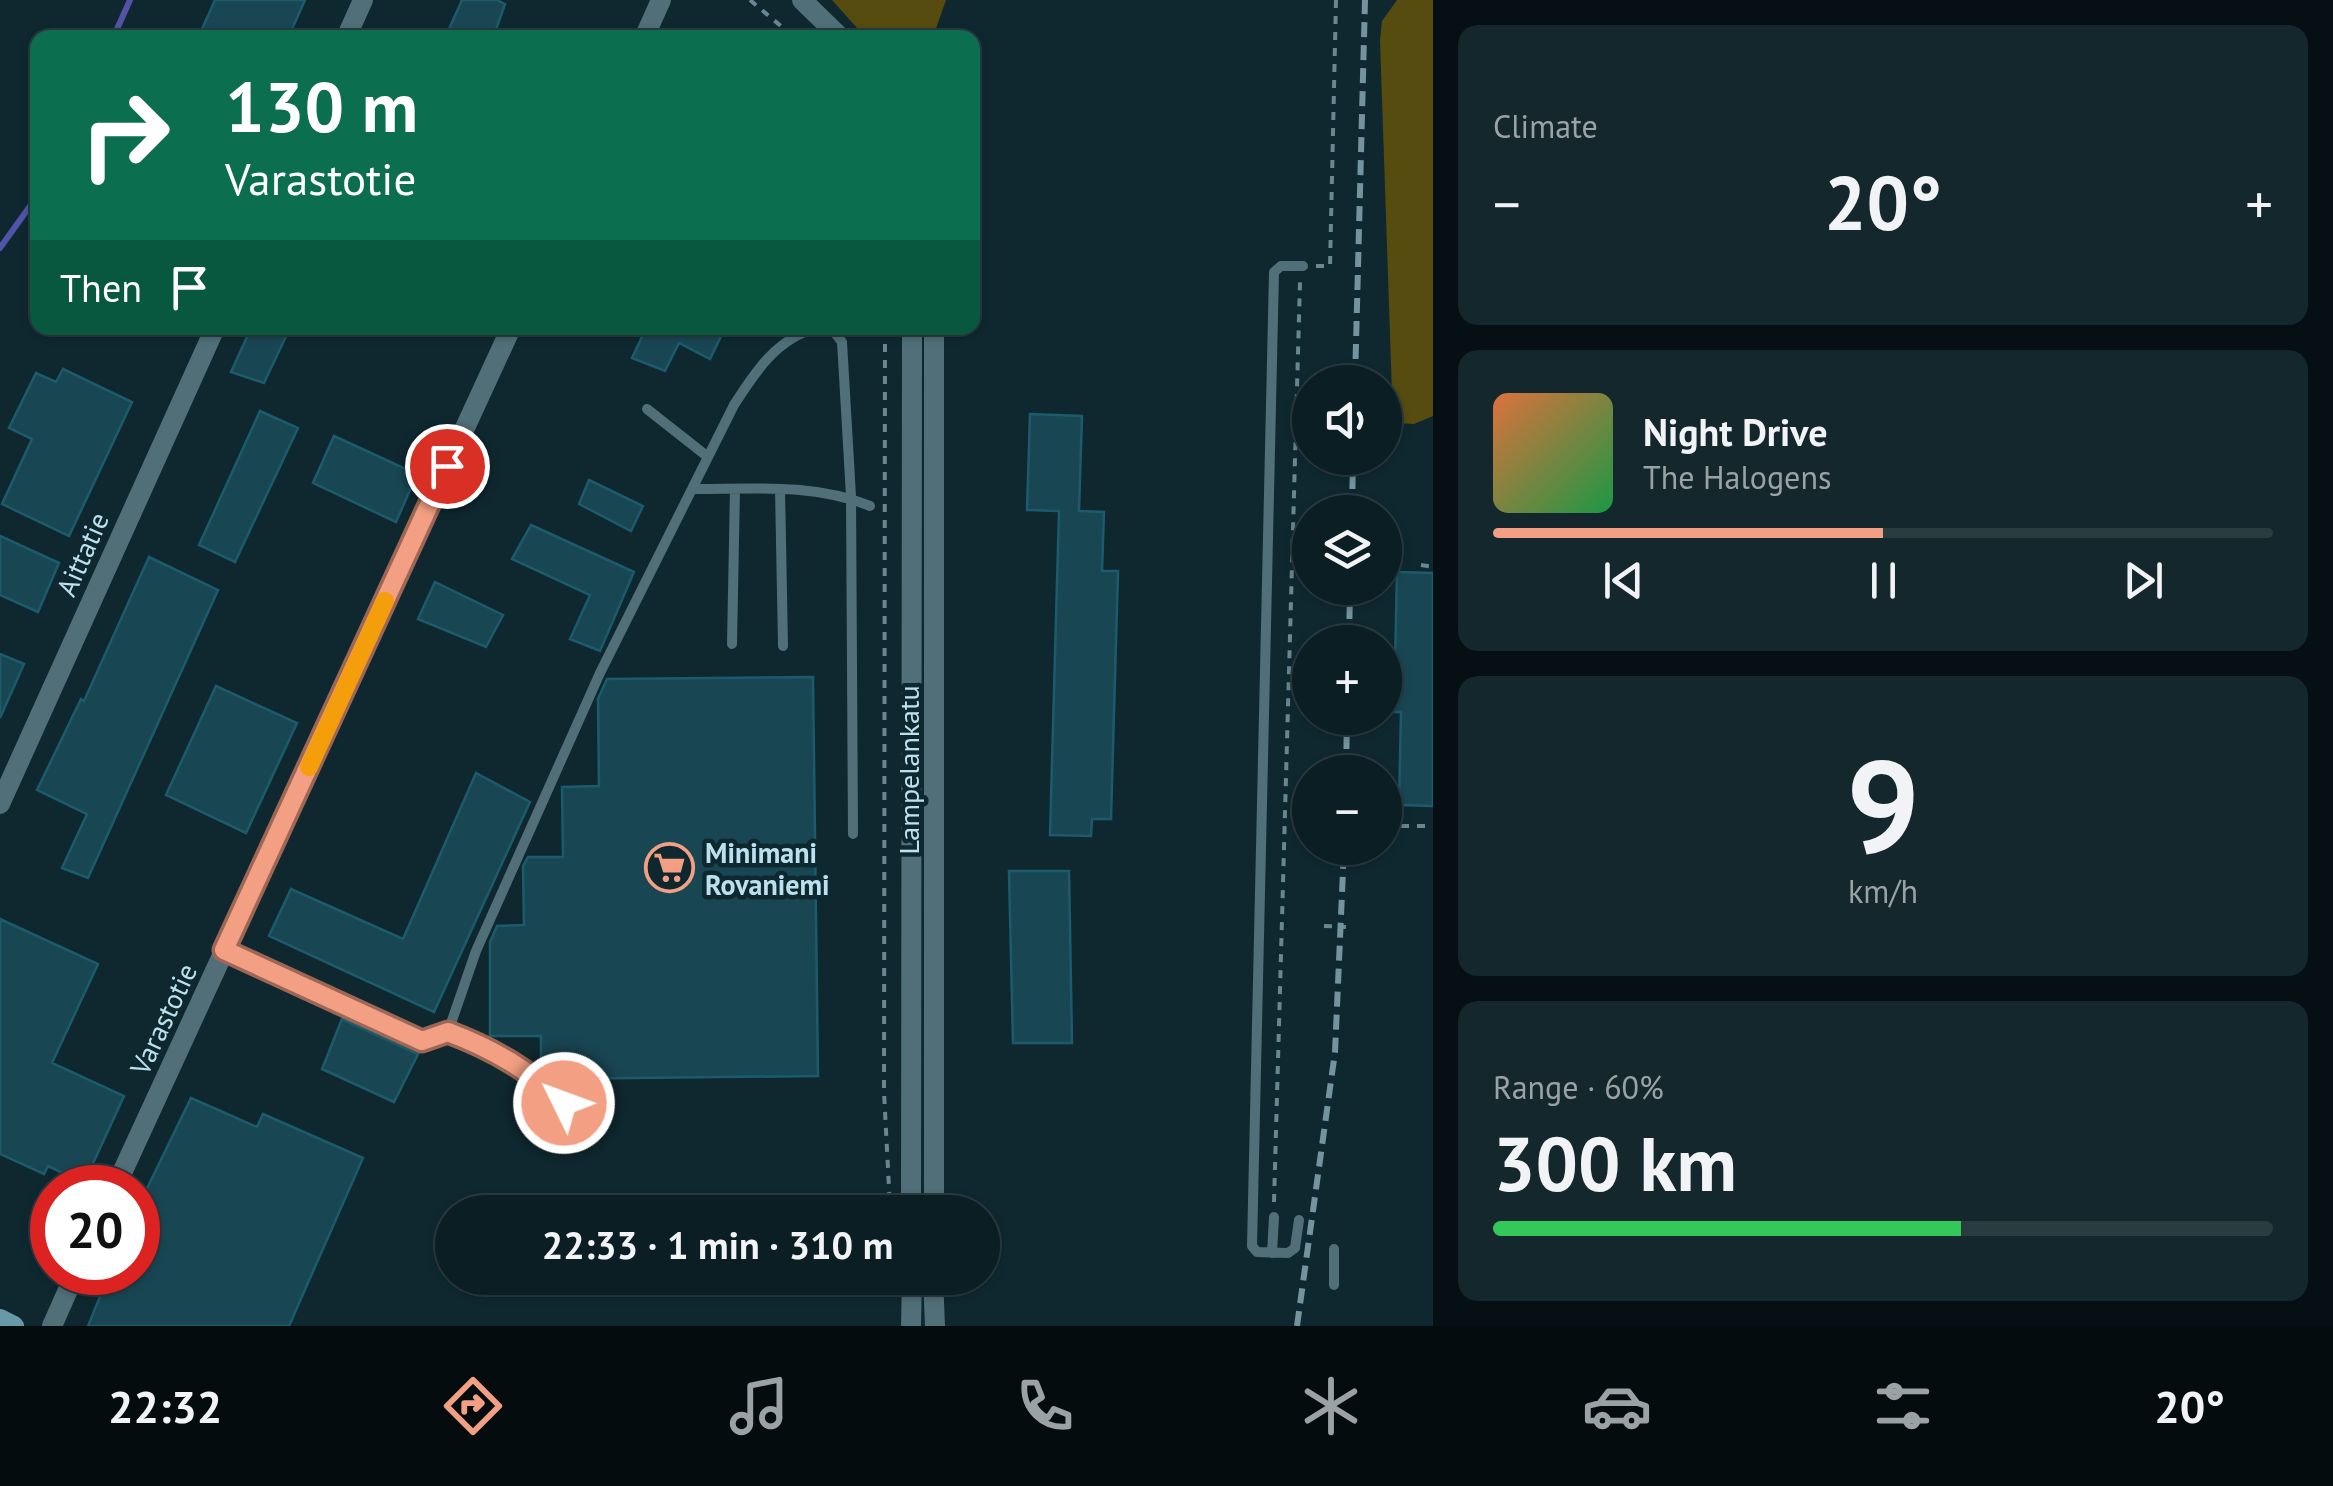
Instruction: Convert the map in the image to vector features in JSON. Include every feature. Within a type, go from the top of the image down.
[{"type":"street","points":[[350,30],[363,0]]},
{"type":"street","points":[[648,30],[661,0]]},
{"type":"street","points":[[802,0],[833,30]]},
{"type":"street","name":"Aittatie","points":[[0,804],[212,335]]},
{"type":"street","name":"Varastotie","points":[[126,1165],[508,335]]},
{"type":"street","name":"Lampelankatu","points":[[911,1195],[912,335]]},
{"type":"street","name":"Lampelankatu","points":[[934,335],[934,1195]]},
{"type":"street","points":[[52,1326],[66,1295]]},
{"type":"street","points":[[911,1326],[912,1295]]},
{"type":"street","points":[[934,1295],[935,1326]]},
{"type":"street","points":[[0,1319],[14,1326]]},
{"type":"lane","points":[[1300,1220],[1295,1248],[1288,1253],[1257,1252],[1252,1246],[1274,272],[1281,266],[1303,266]]},
{"type":"lane","points":[[448,1032],[476,951],[600,673],[708,457],[758,367],[784,343],[802,335]]},
{"type":"lane","points":[[836,335],[842,342],[850,496],[853,834]]},
{"type":"lane","points":[[648,409],[708,457]]},
{"type":"lane","points":[[692,489],[780,489],[850,496],[870,506]]},
{"type":"lane","points":[[732,644],[735,489]]},
{"type":"lane","points":[[780,489],[783,646]]},
{"type":"lane","points":[[224,950],[422,1041],[448,1032],[531,1072],[564,1103]]},
{"type":"lane","points":[[1272,1252],[1274,1217]]},
{"type":"lane","points":[[1334,1249],[1334,1285]]},
{"type":"path","points":[[750,0],[786,30]]},
{"type":"path","points":[[1274,1217],[1303,266],[1330,266],[1336,0]]},
{"type":"path","points":[[885,335],[887,1195]]},
{"type":"path","points":[[1421,565],[1433,568]]},
{"type":"path","points":[[1402,826],[1433,826]]},
{"type":"path","points":[[1324,926],[1346,927]]},
{"type":"shaded area","points":[[832,0],[946,0],[935,30],[859,30]]},
{"type":"shaded area","points":[[1397,0],[1433,0],[1433,416],[1414,424],[1402,423],[1402,365],[1391,365],[1382,21]]},
{"type":"building","points":[[215,0],[305,0],[292,30],[202,30]]},
{"type":"building","points":[[462,0],[497,0],[505,4],[496,30],[449,30]]},
{"type":"building","points":[[248,335],[287,335],[264,383],[231,372]]},
{"type":"building","points":[[643,335],[722,335],[710,359],[679,343],[665,371],[632,358]]},
{"type":"building","points":[[63,369],[132,402],[69,536],[2,504],[32,439],[9,428],[36,373],[56,382]]},
{"type":"building","points":[[260,411],[298,428],[235,562],[199,545]]},
{"type":"building","points":[[1030,414],[1082,416],[1079,511],[1104,512],[1102,571],[1118,571],[1111,819],[1092,819],[1091,836],[1050,835],[1059,511],[1027,510]]},
{"type":"building","points":[[334,436],[417,474],[396,522],[313,483]]},
{"type":"building","points":[[589,480],[643,506],[631,531],[579,504]]},
{"type":"building","points":[[531,525],[634,572],[600,651],[570,639],[590,595],[512,559]]},
{"type":"building","points":[[0,536],[59,563],[38,612],[0,595]]},
{"type":"building","points":[[149,557],[218,590],[88,878],[62,868],[87,814],[37,790],[81,699],[84,701]]},
{"type":"building","points":[[1402,572],[1433,573],[1433,806],[1402,805],[1402,625],[1396,625],[1396,605],[1402,605]]},
{"type":"building","points":[[435,582],[503,615],[486,647],[418,619]]},
{"type":"building","points":[[0,654],[24,664],[0,718]]},
{"type":"building","name":"Minimani Rovaniemi","points":[[813,677],[818,1076],[550,1079],[541,1072],[541,1036],[490,1036],[490,942],[497,926],[524,925],[523,866],[528,857],[563,857],[562,787],[599,786],[598,699],[607,679]]},
{"type":"building","points":[[216,686],[297,723],[246,833],[166,795]]},
{"type":"building","points":[[476,773],[530,802],[434,1012],[269,936],[291,889],[403,939]]},
{"type":"building","points":[[1009,871],[1069,871],[1072,1043],[1013,1043]]},
{"type":"building","points":[[0,919],[98,964],[52,1063],[124,1096],[92,1165],[30,1168],[0,1154]]},
{"type":"building","points":[[342,1019],[418,1054],[394,1102],[322,1069]]},
{"type":"building","points":[[191,1098],[257,1127],[263,1114],[363,1158],[289,1326],[88,1326],[101,1295],[160,1295],[158,1165]]},
{"type":"waterway","points":[[117,30],[130,0]]},
{"type":"waterway","points":[[0,248],[30,206]]},
{"type":"railway","points":[[1355,365],[1365,0]]},
{"type":"railway","points":[[1352,495],[1353,475]]},
{"type":"railway","points":[[1349,625],[1350,605]]},
{"type":"railway","points":[[1346,755],[1347,735]]},
{"type":"railway","points":[[1297,1326],[1335,1052],[1343,865]]},
{"type":"slow traffic","points":[[309,767],[385,601]]},
{"type":"place","name":"Minimani Rovaniemi","points":[[670,868]]},
{"type":"route","points":[[447,466],[224,950],[422,1041],[448,1032],[478,1043],[531,1072],[564,1103]]}]
